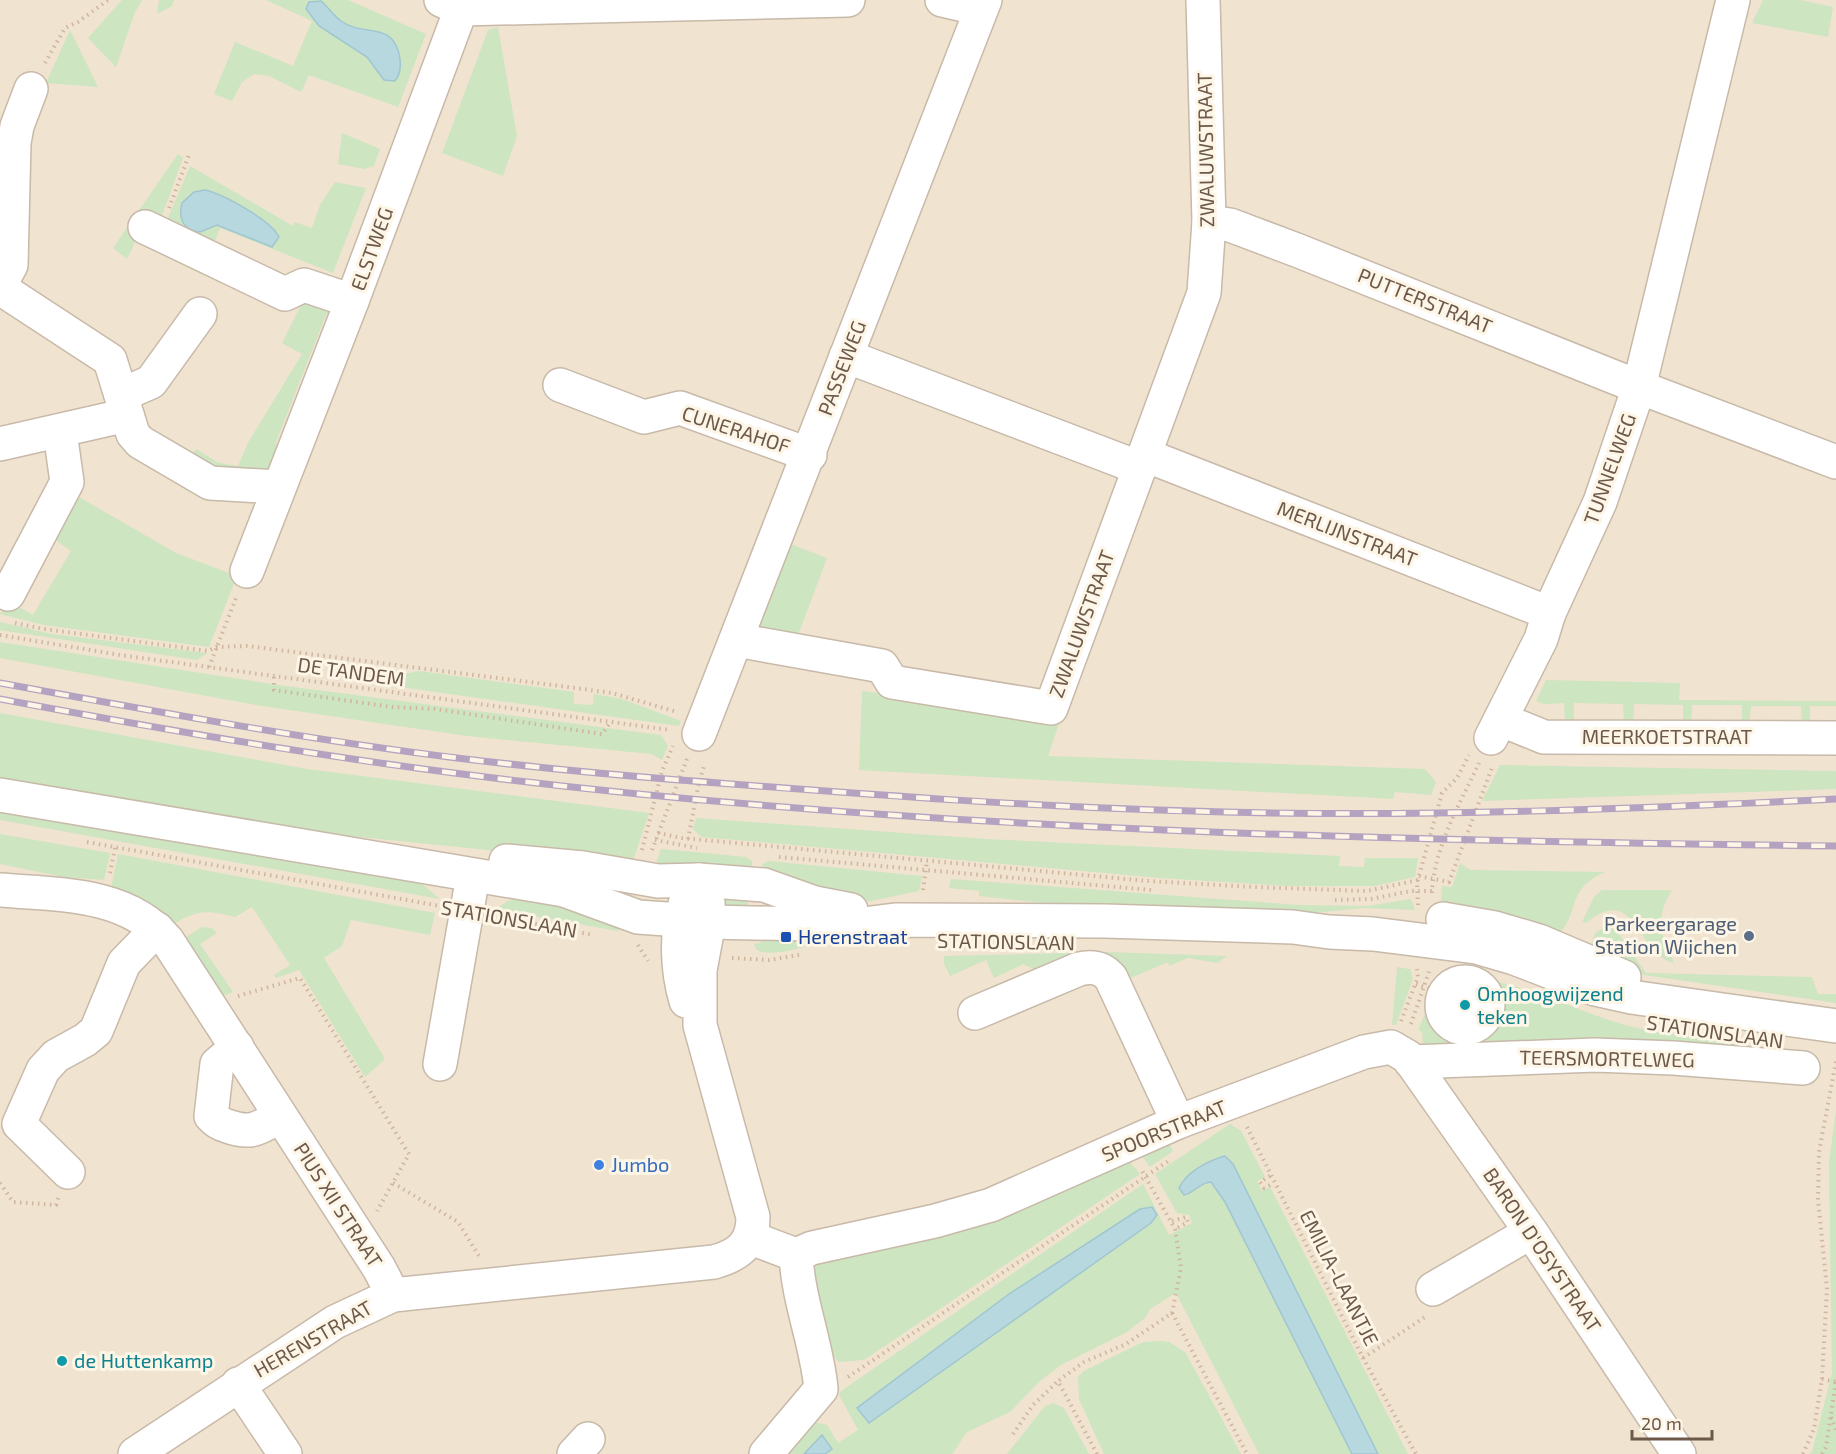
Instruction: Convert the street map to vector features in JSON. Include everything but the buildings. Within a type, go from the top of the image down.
[{"type":"street","points":[[451,4],[848,0]]},
{"type":"street","points":[[942,0],[983,5]]},
{"type":"street","name":"ZWALUWSTRAAT","points":[[736,640],[882,666],[892,682],[1051,708],[1204,293],[1209,222],[1203,0]]},
{"type":"street","name":"TUNNELWEG","points":[[1496,733],[1541,639],[1549,613],[1600,502],[1639,387],[1733,0]]},
{"type":"street","name":"ELSTWEG","points":[[247,571],[352,301],[451,4]]},
{"type":"street","name":"PASSEWEG","points":[[698,735],[810,455],[846,356],[983,5]]},
{"type":"street","points":[[31,89],[17,126],[14,143],[11,265],[0,286],[110,360],[133,434],[140,442],[210,483],[279,488]]},
{"type":"street","name":"PUTTERSTRAAT","points":[[1209,222],[1230,225],[1299,251],[1639,387]]},
{"type":"street","points":[[152,230],[285,294],[304,285],[352,301]]},
{"type":"street","points":[[0,444],[60,432],[124,405],[151,382],[200,314]]},
{"type":"street","points":[[846,356],[1142,461]]},
{"type":"street","name":"CUNERAHOF","points":[[560,385],[644,417],[680,408],[810,455]]},
{"type":"street","points":[[1639,387],[1836,462]]},
{"type":"street","points":[[9,608],[67,482],[60,432]]},
{"type":"street","name":"MERLIJNSTRAAT","points":[[1142,461],[1549,613]]},
{"type":"street","name":"MEERKOETSTRAAT","points":[[1496,733],[1544,737],[1836,738]]},
{"type":"street","name":"STATIONSLAAN","points":[[5,794],[227,835],[575,893],[625,928],[695,921],[855,925],[895,920],[1105,921],[1293,927],[1424,919],[1476,947],[1514,958],[1595,989],[1631,997],[1798,1012],[1836,1009]]},
{"type":"street","name":"STATIONSLAAN","points":[[227,835],[583,868],[658,881],[699,880],[764,885],[828,907],[859,911],[895,920]]},
{"type":"street","points":[[440,1064],[473,876]]},
{"type":"street","points":[[699,880],[708,903],[695,921],[691,955],[699,983],[700,1025],[751,1207],[753,1227],[751,1238],[796,1255],[797,1276],[818,1362],[821,1389],[766,1454]]},
{"type":"street","name":"PIUS XII STRAAT","points":[[0,890],[104,901],[132,911],[157,929],[237,1047],[359,1237],[393,1295]]},
{"type":"street","points":[[68,1172],[20,1124],[43,1071],[56,1056],[86,1040],[96,1031],[124,963],[157,929]]},
{"type":"street","points":[[975,1013],[1079,969],[1088,967],[1101,969],[1111,978],[1178,1122]]},
{"type":"street","name":"STATIONSLAAN","points":[[1798,1012],[1836,1026]]},
{"type":"street","points":[[237,1047],[217,1064],[212,1116],[216,1122],[242,1132],[257,1129],[280,1116]]},
{"type":"street","name":"SPOORSTRAAT","points":[[796,1255],[812,1248],[935,1221],[991,1205],[1178,1122],[1364,1052],[1401,1053]]},
{"type":"street","name":"TEERSMORTELWEG","points":[[1401,1053],[1595,1055],[1673,1058],[1803,1068]]},
{"type":"street","name":"BARON D'OSYSTRAAT","points":[[1401,1053],[1531,1232],[1679,1454]]},
{"type":"street","points":[[1433,1289],[1531,1232]]},
{"type":"street","name":"HERENSTRAAT","points":[[135,1454],[335,1322],[393,1295],[714,1262],[738,1253],[751,1238]]},
{"type":"street","points":[[238,1384],[285,1454]]},
{"type":"path","points":[[31,89],[65,28],[78,22],[108,0]]},
{"type":"path","points":[[152,230],[189,155]]},
{"type":"path","points":[[209,667],[247,571]]},
{"type":"path","points":[[9,608],[44,629],[208,651],[216,647],[248,646],[612,693],[698,735]]},
{"type":"path","name":"DE TANDEM","points":[[0,634],[274,677],[698,735]]},
{"type":"path","points":[[274,677],[274,690],[392,707],[435,709],[602,735],[610,723]]},
{"type":"path","points":[[1401,1053],[1431,982],[1419,878],[1442,793],[1496,733]]},
{"type":"path","points":[[1431,982],[1424,919],[1433,878],[1444,839],[1496,733]]},
{"type":"path","points":[[658,833],[688,839],[1148,881],[1326,891],[1367,891],[1419,878],[1433,878],[1449,882],[1495,760],[1507,753],[1496,733]]},
{"type":"path","points":[[655,840],[698,735]]},
{"type":"path","points":[[688,839],[699,782],[698,735]]},
{"type":"path","points":[[634,877],[662,771],[698,735]]},
{"type":"path","name":"STATIONSLAAN","points":[[81,841],[604,937]]},
{"type":"path","points":[[771,856],[1154,891]]},
{"type":"path","points":[[923,891],[927,861]]},
{"type":"path","points":[[1331,900],[1371,900],[1424,919]]},
{"type":"path","points":[[1401,1053],[1431,982],[1424,919]]},
{"type":"path","points":[[625,928],[648,951],[769,960],[793,958],[804,953]]},
{"type":"path","points":[[212,1010],[300,978],[409,1154],[359,1237]]},
{"type":"path","points":[[264,982],[268,988]]},
{"type":"path","points":[[1803,1454],[1814,1429],[1822,1379],[1827,1289],[1818,1200],[1820,1152],[1836,1061]]},
{"type":"path","name":"EMILIA-LAANTJE","points":[[1245,1122],[1363,1358],[1416,1454]]},
{"type":"path","points":[[1124,1145],[1147,1176],[1175,1229],[1181,1268],[1172,1312],[1247,1454]]},
{"type":"path","name":"SPOORSTRAAT","points":[[821,1389],[841,1385],[850,1373],[1172,1159]]},
{"type":"path","points":[[0,1183],[13,1202],[56,1205],[68,1172]]},
{"type":"path","points":[[1270,1176],[1260,1182],[1264,1188],[1274,1183]]},
{"type":"path","points":[[393,1183],[458,1222],[483,1263],[486,1287]]},
{"type":"path","points":[[1172,1221],[1186,1217],[1188,1222],[1175,1229]]},
{"type":"path","points":[[1363,1358],[1443,1305],[1433,1289]]},
{"type":"path","points":[[1013,1434],[1033,1405],[1058,1381],[1084,1362],[1126,1344],[1172,1312]]},
{"type":"path","points":[[1822,1379],[1836,1382],[1822,1454]]},
{"type":"path","points":[[1058,1381],[1097,1454]]},
{"type":"path","points":[[1831,1416],[1836,1430]]},
{"type":"shaded area","points":[[0,0],[1836,0],[1836,1454],[0,1454]]},
{"type":"green space","points":[[122,0],[142,0],[135,12],[116,67],[88,38]]},
{"type":"green space","points":[[159,0],[174,0],[172,6],[157,14]]},
{"type":"green space","points":[[266,0],[348,0],[426,34],[398,107],[309,75],[301,92],[269,76],[254,74],[242,82],[232,101],[214,94],[235,42],[293,66],[312,21]]},
{"type":"green space","points":[[1763,0],[1801,0],[1833,7],[1828,37],[1752,23]]},
{"type":"green space","points":[[498,27],[517,136],[503,176],[442,153],[488,30]]},
{"type":"green space","points":[[70,30],[98,87],[46,83]]},
{"type":"green space","points":[[342,133],[380,149],[374,166],[364,169],[338,164]]},
{"type":"green space","points":[[178,154],[183,158],[160,221],[148,215],[127,259],[113,248]]},
{"type":"green space","points":[[190,166],[293,226],[295,222],[312,228],[320,205],[335,182],[366,188],[333,273],[220,228],[211,250],[165,225]]},
{"type":"green space","points":[[303,301],[335,310],[326,315],[276,442],[280,455],[272,472],[218,473],[190,458],[196,449],[219,463],[238,466],[248,443],[302,354],[282,343]]},
{"type":"green space","points":[[72,493],[176,553],[237,576],[209,647],[44,625],[0,614],[8,601],[33,615],[71,551],[54,539]]},
{"type":"green space","points":[[785,542],[827,558],[797,638],[750,630]]},
{"type":"green space","points":[[0,622],[52,634],[207,653],[197,660],[0,630]]},
{"type":"green space","points":[[0,642],[279,685],[661,735],[668,746],[662,760],[651,754],[467,736],[262,706],[0,658]]},
{"type":"green space","points":[[419,671],[574,692],[574,704],[593,705],[594,694],[622,699],[681,721],[679,726],[364,682]]},
{"type":"green space","points":[[1546,680],[1680,683],[1679,700],[1836,701],[1836,706],[1810,706],[1810,726],[1802,726],[1801,706],[1751,706],[1749,726],[1742,725],[1742,705],[1692,705],[1691,725],[1683,725],[1683,705],[1634,704],[1633,724],[1624,724],[1623,704],[1574,703],[1574,723],[1565,723],[1564,703],[1544,704],[1536,701]]},
{"type":"green space","points":[[862,691],[1062,715],[1048,756],[1425,769],[1436,782],[1431,795],[1395,792],[1393,799],[859,770]]},
{"type":"green space","points":[[0,713],[307,769],[649,813],[630,869],[246,824],[0,781]]},
{"type":"green space","points":[[1500,765],[1836,771],[1836,789],[1482,801]]},
{"type":"green space","points":[[0,808],[398,873],[421,883],[440,899],[0,820]]},
{"type":"green space","points":[[696,818],[986,839],[1340,856],[1339,866],[1364,867],[1365,858],[1418,858],[1415,877],[1374,886],[1288,886],[1160,878],[702,837],[693,829]]},
{"type":"green space","points":[[0,834],[110,853],[104,880],[64,877],[0,864]]},
{"type":"green space","points":[[661,849],[746,857],[752,861],[752,873],[653,872]]},
{"type":"green space","points":[[118,854],[435,913],[430,935],[351,920],[342,946],[324,958],[385,1059],[365,1077],[299,970],[276,978],[274,975],[290,965],[252,907],[235,917],[208,912],[193,914],[169,927],[110,893]]},
{"type":"green space","points":[[768,861],[922,876],[919,891],[861,903],[761,878],[763,864]]},
{"type":"green space","points":[[1460,863],[1470,870],[1605,872],[1584,886],[1565,926],[1558,935],[1440,913],[1442,886],[1452,887]]},
{"type":"green space","points":[[951,879],[1300,905],[1368,906],[1411,899],[1415,910],[1365,908],[1311,913],[1061,905],[979,896],[979,891],[949,888]]},
{"type":"green space","points":[[749,889],[747,915],[720,904],[722,899]]},
{"type":"green space","points":[[1602,890],[1672,890],[1663,910],[1661,927],[1674,963],[1662,957],[1635,924],[1626,915],[1616,910],[1603,912],[1586,923],[1582,922],[1594,897]]},
{"type":"green space","points":[[525,897],[622,919],[618,931],[496,909],[508,901]]},
{"type":"green space","points":[[1607,926],[1614,927],[1646,973],[1812,977],[1818,994],[1836,994],[1836,1003],[1629,971],[1591,946],[1595,933]]},
{"type":"green space","points":[[202,927],[212,928],[217,933],[200,944],[233,992],[218,998],[180,941]]},
{"type":"green space","points":[[848,932],[801,948],[774,953],[756,949],[754,944],[761,943],[763,938]]},
{"type":"green space","points":[[1106,952],[1227,956],[1217,963],[1188,958],[1169,966],[1168,962],[1126,980],[1042,973],[1023,964],[994,978],[986,960],[950,976],[944,964],[944,956]]},
{"type":"green space","points":[[1397,967],[1410,969],[1413,979],[1396,1025],[1392,1025]]},
{"type":"green space","points":[[1489,980],[1507,984],[1629,1026],[1728,1042],[1760,1051],[1423,1044],[1422,1032],[1418,1030],[1430,1002],[1436,1024],[1448,1036],[1463,1039],[1478,1036],[1491,1027],[1499,1014],[1500,998]]},
{"type":"green space","points":[[1836,1111],[1836,1454],[1809,1454],[1812,1452],[1832,1373],[1829,1162]]},
{"type":"green space","points":[[1230,1124],[1241,1131],[1265,1177],[1257,1181],[1262,1191],[1270,1187],[1408,1454],[1378,1454],[1233,1164],[1214,1158],[1182,1180],[1179,1188],[1184,1195],[1210,1182],[1225,1202],[1352,1454],[1259,1454],[1176,1293],[1150,1309],[1146,1317],[1127,1332],[1061,1365],[1040,1381],[1010,1412],[967,1432],[952,1454],[825,1454],[832,1449],[822,1435],[804,1454],[777,1454],[810,1421],[827,1425],[838,1443],[858,1430],[839,1395],[841,1391],[1143,1184],[1169,1235],[1192,1223],[1189,1215],[1177,1213],[1155,1174]],"holes":[[[1152,1208],[1151,1223],[869,1422],[858,1408],[1009,1294],[1140,1209]]]},
{"type":"green space","points":[[1167,1139],[1173,1151],[1150,1167],[1139,1152]]},
{"type":"green space","points":[[1121,1158],[1131,1163],[1140,1174],[864,1360],[839,1362],[826,1347],[808,1266]]},
{"type":"green space","points":[[1143,1342],[1169,1342],[1185,1352],[1241,1454],[1104,1454],[1079,1399],[1078,1377],[1084,1371]]},
{"type":"green space","points":[[1053,1403],[1064,1408],[1089,1454],[1007,1454],[1045,1406]]},
{"type":"water","points":[[321,1],[338,19],[350,26],[377,31],[391,39],[397,47],[400,62],[399,74],[395,81],[384,80],[367,57],[319,26],[306,9],[309,2]]},
{"type":"water","points":[[205,190],[234,202],[267,223],[279,237],[272,247],[217,225],[200,232],[189,229],[181,219],[182,203],[194,192]]},
{"type":"water","points":[[1225,1156],[1233,1164],[1378,1454],[1352,1454],[1225,1202],[1211,1182],[1184,1195],[1179,1188],[1186,1177],[1198,1168]]},
{"type":"water","points":[[1152,1207],[1157,1215],[1151,1223],[869,1423],[857,1408],[1009,1294],[1140,1209]]},
{"type":"water","points":[[822,1435],[832,1449],[825,1454],[804,1454]]},
{"type":"railway","points":[[0,683],[285,733],[457,758],[651,778],[951,800],[1156,810],[1454,813],[1836,799]]},
{"type":"railway","points":[[0,699],[246,743],[370,762],[661,796],[828,811],[996,822],[1332,836],[1836,846]]},
{"type":"place","name":"Parkeergarage Station Wijchen","points":[[1749,936]]},
{"type":"place","name":"Herenstraat","points":[[786,937]]},
{"type":"place","name":"Omhoogwijzend teken","points":[[1465,1005]]},
{"type":"place","name":"Jumbo","points":[[599,1165]]},
{"type":"place","name":"de Huttenkamp","points":[[62,1361]]}]
